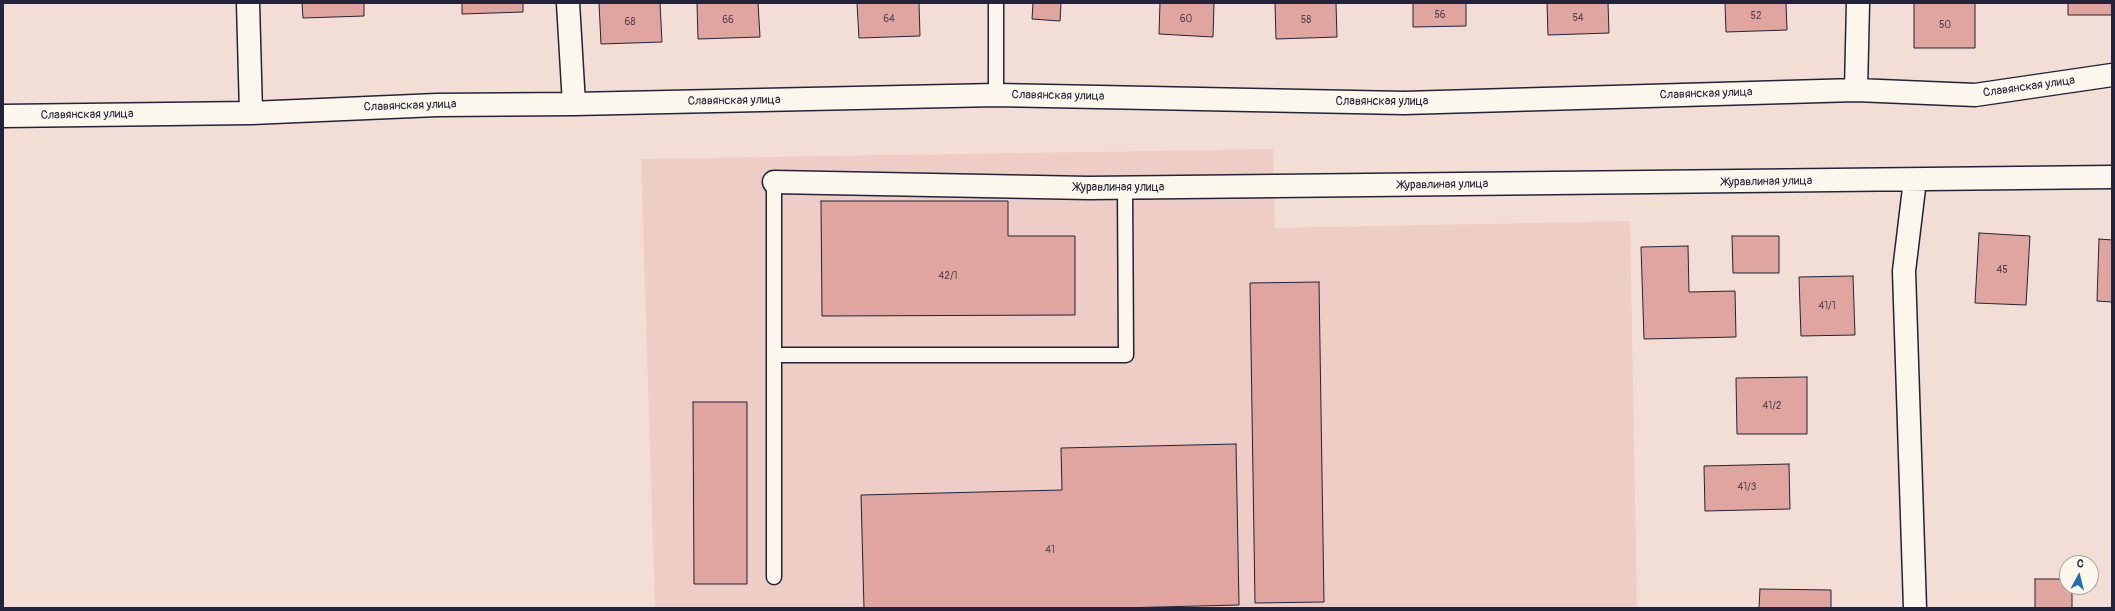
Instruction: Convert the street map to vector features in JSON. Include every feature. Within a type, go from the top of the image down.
[{"type":"street","points":[[248,3],[251,113]]},
{"type":"street","points":[[568,3],[574,104]]},
{"type":"street","points":[[1856,90],[1858,3]]},
{"type":"street","name":"Славянская улица","points":[[3,116],[251,113],[437,105],[574,104],[996,95],[1404,103],[1856,90],[1975,95],[2112,75]]},
{"type":"street","name":"Журавлиная улица","points":[[774,182],[1125,188],[2112,177]]},
{"type":"street","points":[[1914,608],[1904,271],[1915,180]]},
{"type":"lane","points":[[996,3],[996,95]]},
{"type":"lane","points":[[774,182],[774,577]]},
{"type":"lane","points":[[774,355],[1126,354],[1125,188]]},
{"type":"shaded area","points":[[1273,149],[1275,228],[1630,221],[1637,608],[655,608],[641,159]]},
{"type":"building","points":[[302,3],[364,3],[364,16],[303,18]]},
{"type":"building","points":[[462,3],[523,3],[523,12],[462,14]]},
{"type":"building","points":[[599,3],[660,3],[662,42],[601,44]]},
{"type":"building","points":[[697,3],[758,3],[760,37],[698,39]]},
{"type":"building","points":[[857,3],[919,3],[920,36],[859,38]]},
{"type":"building","points":[[1033,3],[1061,3],[1060,21],[1032,19]]},
{"type":"building","points":[[1160,3],[1214,3],[1213,37],[1159,34]]},
{"type":"building","points":[[1275,3],[1336,3],[1337,37],[1276,39]]},
{"type":"building","points":[[1413,3],[1466,3],[1466,26],[1413,27]]},
{"type":"building","points":[[1547,3],[1608,3],[1609,33],[1548,35]]},
{"type":"building","points":[[1725,3],[1786,3],[1787,30],[1726,32]]},
{"type":"building","points":[[1914,3],[1975,3],[1975,48],[1914,48]]},
{"type":"building","points":[[2068,3],[2112,3],[2112,15],[2068,15]]},
{"type":"building","points":[[821,201],[1008,201],[1008,236],[1075,236],[1075,315],[822,316]]},
{"type":"building","points":[[1979,233],[2030,236],[2026,305],[1975,303]]},
{"type":"building","points":[[1732,236],[1779,236],[1779,273],[1733,273]]},
{"type":"building","points":[[2099,239],[2112,240],[2112,302],[2097,301]]},
{"type":"building","points":[[1688,246],[1689,292],[1735,291],[1736,337],[1644,339],[1641,247]]},
{"type":"building","points":[[1853,276],[1855,335],[1801,336],[1799,277]]},
{"type":"building","points":[[1319,282],[1324,602],[1255,603],[1250,283]]},
{"type":"building","points":[[1807,377],[1807,434],[1737,434],[1736,378]]},
{"type":"building","points":[[693,402],[747,402],[747,584],[694,584]]},
{"type":"building","points":[[1236,444],[1239,605],[1119,608],[864,608],[861,495],[1062,490],[1061,448]]},
{"type":"building","points":[[1789,464],[1790,509],[1705,511],[1704,466]]},
{"type":"building","points":[[2035,579],[2059,579],[2059,595],[2072,595],[2072,608],[2035,608]]},
{"type":"building","points":[[1760,589],[1831,590],[1831,608],[1759,608]]}]
